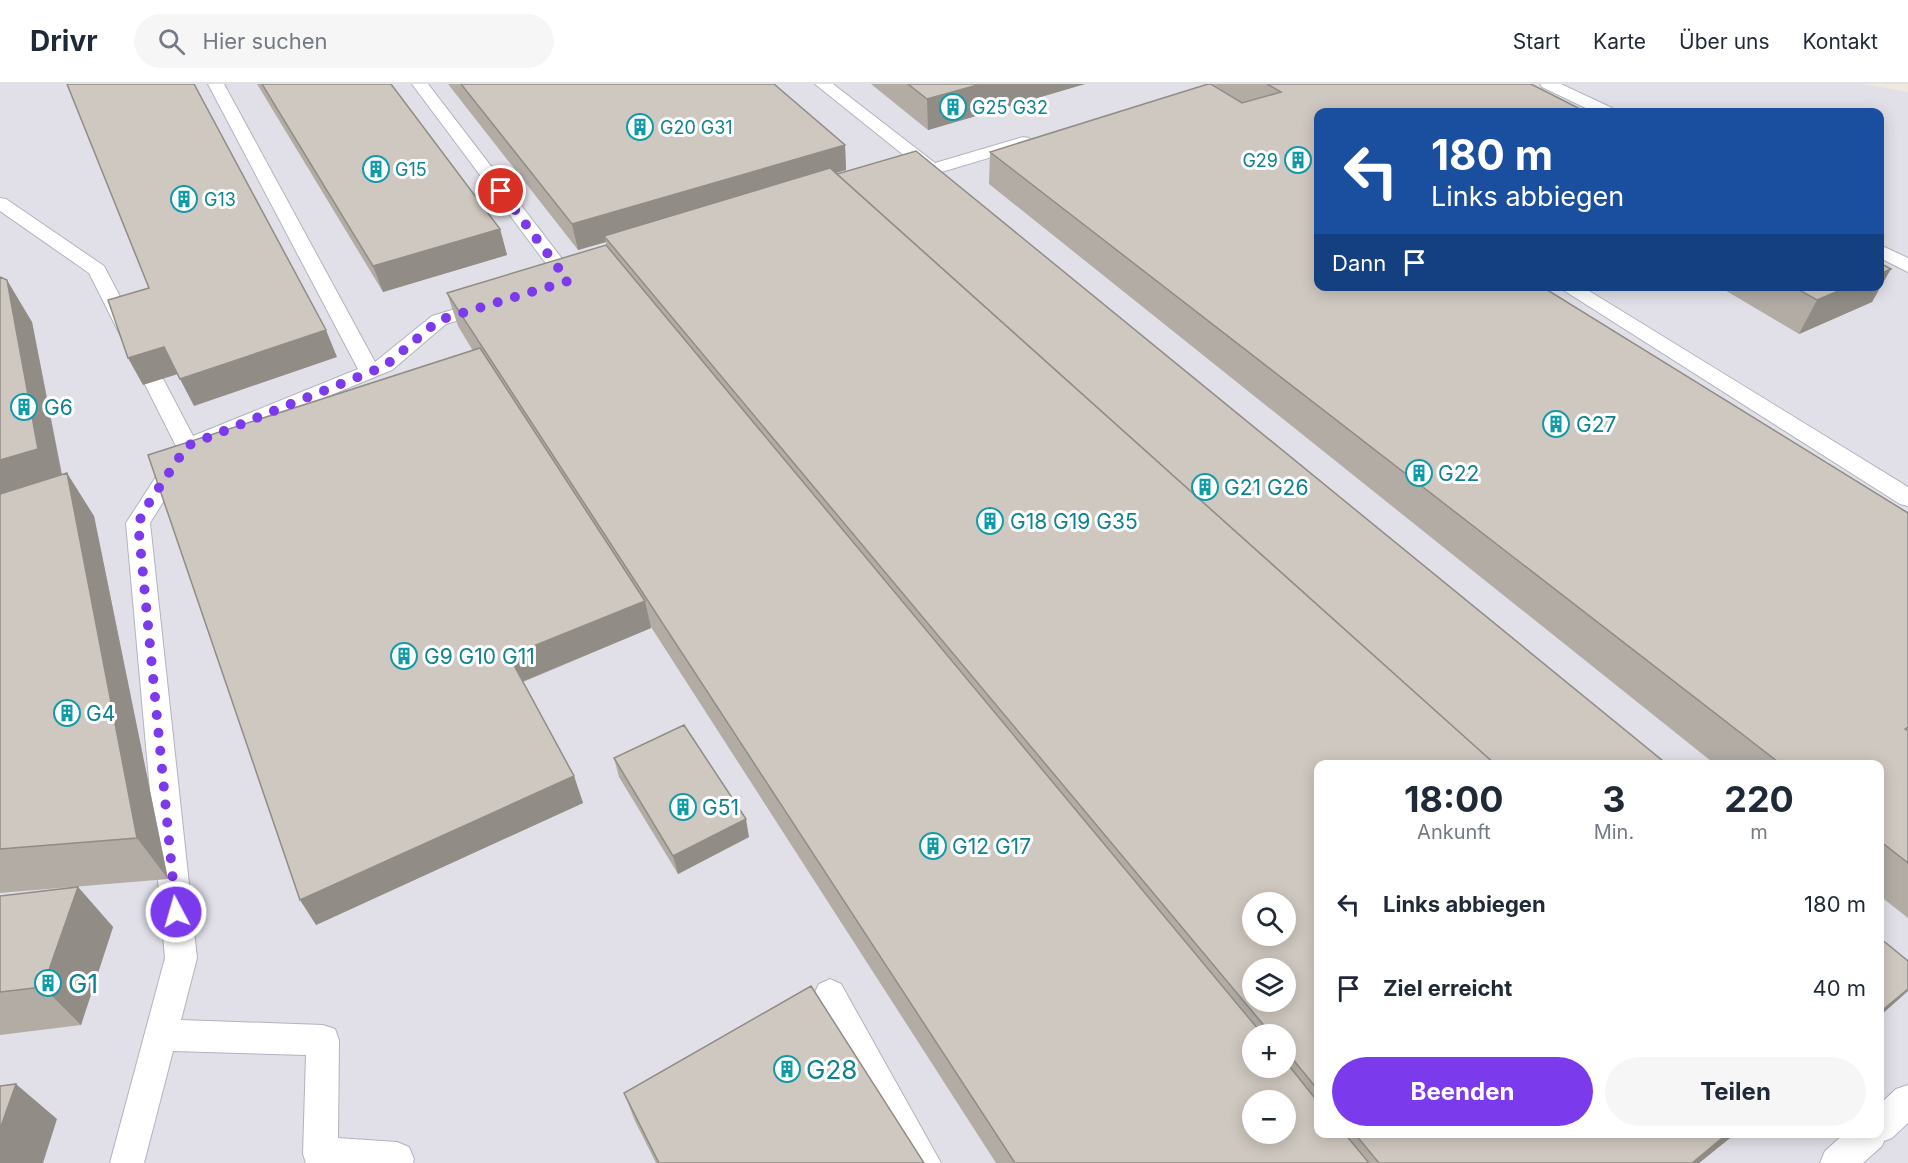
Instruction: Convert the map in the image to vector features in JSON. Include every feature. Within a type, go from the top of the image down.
[{"type":"lane","points":[[216,84],[370,372]]},
{"type":"lane","points":[[420,84],[568,281]]},
{"type":"lane","points":[[824,84],[951,184]]},
{"type":"lane","points":[[1548,84],[1598,108]]},
{"type":"lane","points":[[909,176],[1035,138]]},
{"type":"lane","points":[[0,203],[97,270],[187,446]]},
{"type":"lane","points":[[1884,253],[1908,266]]},
{"type":"lane","points":[[547,287],[591,274]]},
{"type":"lane","points":[[1574,291],[1908,498]]},
{"type":"lane","points":[[127,1163],[181,958],[138,523],[187,446],[385,366],[439,320],[504,301]]},
{"type":"lane","points":[[830,994],[924,1163]]},
{"type":"lane","points":[[161,1035],[323,1040],[320,1154],[397,1159],[396,1163]]},
{"type":"lane","points":[[1884,1122],[1908,1101]]},
{"type":"lane","points":[[1837,1163],[1865,1138]]},
{"type":"shaded area","points":[[0,84],[1862,84],[1908,92],[1908,1163],[0,1163]]},
{"type":"building","name":"G13","points":[[67,84],[194,84],[326,330],[180,379],[164,347],[128,358],[108,300],[149,288]]},
{"type":"building","name":"G15","points":[[262,84],[391,84],[500,229],[373,266]]},
{"type":"building","name":"G20 G31","points":[[461,84],[774,84],[845,145],[572,224]]},
{"type":"building","points":[[908,84],[981,84],[927,99]]},
{"type":"building","name":"G27","points":[[1208,84],[1242,103],[1281,92],[1267,84],[1531,84],[1578,108],[1314,108],[1314,291],[1549,291],[1908,513],[1908,727],[1905,729],[1908,731],[1908,863],[1884,844],[1884,760],[1776,760],[990,152]]},
{"type":"building","name":"G21 G26","points":[[916,151],[1662,760],[1490,760],[837,174]]},
{"type":"building","name":"G18 G19 G35","points":[[830,168],[1490,760],[1314,760],[1314,1085],[1296,1063],[1296,1024],[1263,1024],[1253,1012],[1296,1012],[1296,958],[1242,958],[1242,999],[604,236]]},
{"type":"building","name":"G12 G17","points":[[606,245],[1254,1024],[1242,1024],[1242,1078],[1296,1078],[1296,1074],[1314,1097],[1314,1138],[1348,1138],[1369,1163],[1015,1163],[447,293]]},
{"type":"building","points":[[1884,265],[1891,269],[1884,272]]},
{"type":"building","points":[[0,277],[7,280],[38,449],[0,460]]},
{"type":"building","points":[[1801,291],[1838,291],[1817,300]]},
{"type":"building","name":"G9 G10 G11","points":[[480,348],[645,601],[509,656],[574,776],[300,900],[148,455]]},
{"type":"building","name":"G4","points":[[67,473],[137,838],[0,849],[0,494]]},
{"type":"building","name":"G51","points":[[684,725],[746,819],[673,856],[614,758]]},
{"type":"building","points":[[78,887],[43,987],[0,992],[0,896]]},
{"type":"building","points":[[1884,941],[1908,961],[1908,989],[1884,1009]]},
{"type":"building","name":"G28","points":[[811,986],[924,1163],[659,1163],[624,1093]]},
{"type":"building","points":[[16,1084],[0,1129],[0,1086]]},
{"type":"building","points":[[1358,1138],[1722,1138],[1692,1163],[1379,1163]]},
{"type":"place","name":"G25 G32","points":[[953,107]]},
{"type":"place","name":"G20 G31","points":[[640,127]]},
{"type":"place","name":"G29","points":[[1298,160]]},
{"type":"place","name":"G15","points":[[376,169]]},
{"type":"place","name":"G13","points":[[184,199]]},
{"type":"place","name":"G6","points":[[24,407]]},
{"type":"place","name":"G27","points":[[1556,424]]},
{"type":"place","name":"G22","points":[[1419,473]]},
{"type":"place","name":"G21 G26","points":[[1205,487]]},
{"type":"place","name":"G18 G19 G35","points":[[990,521]]},
{"type":"place","name":"G9 G10 G11","points":[[404,656]]},
{"type":"place","name":"G4","points":[[67,713]]},
{"type":"place","name":"G51","points":[[683,807]]},
{"type":"place","name":"G12 G17","points":[[933,846]]},
{"type":"place","name":"G1","points":[[48,983]]},
{"type":"place","name":"G28","points":[[787,1069]]},
{"type":"route","points":[[176,912],[138,523],[187,446],[385,366],[439,320],[568,281],[501,191]]}]
